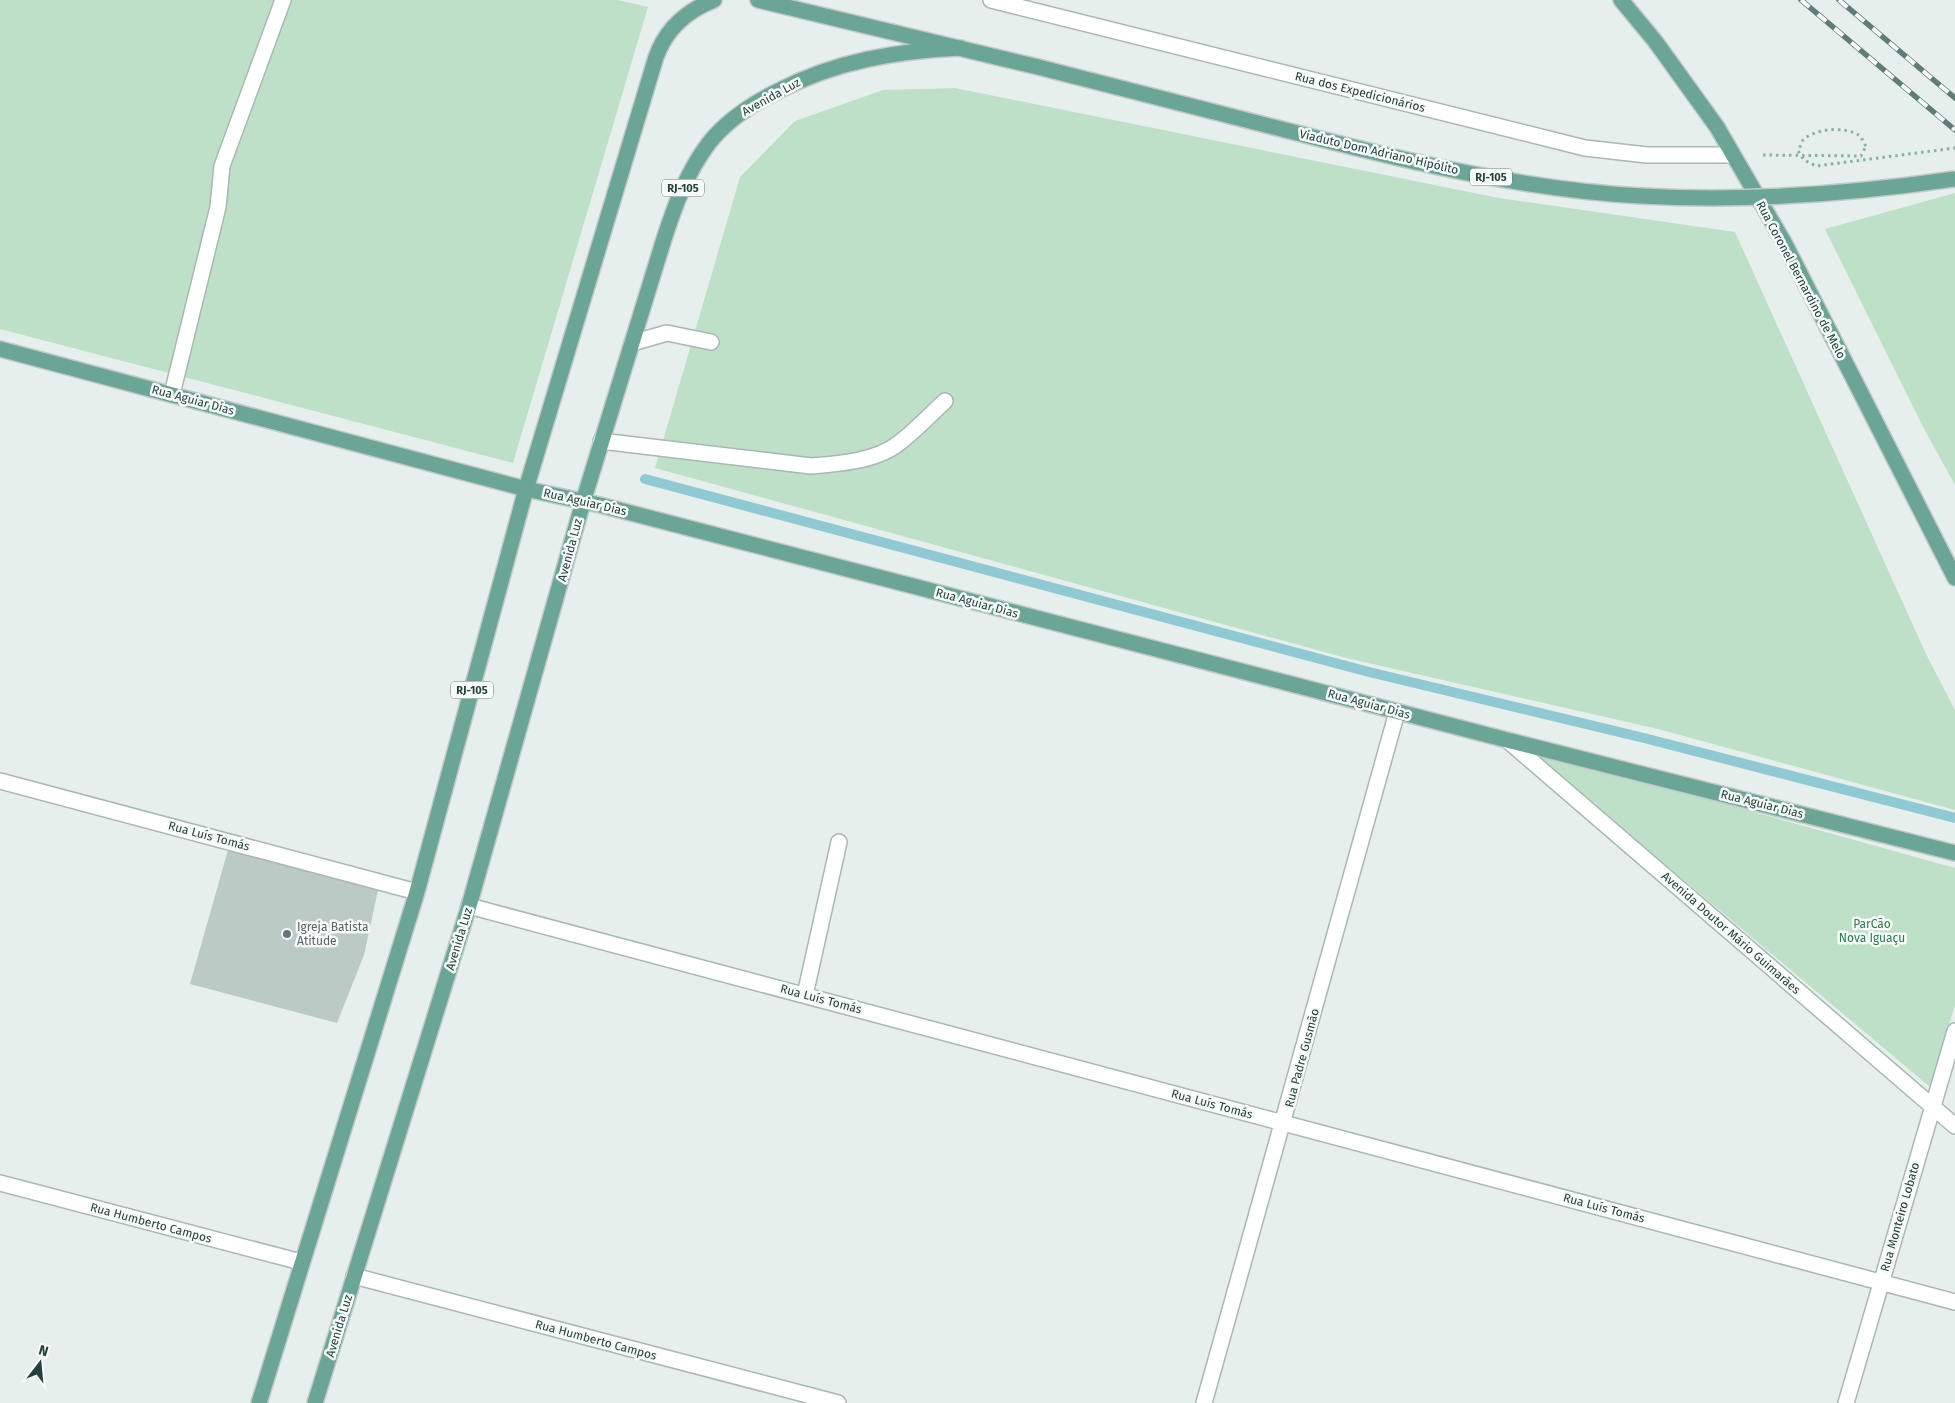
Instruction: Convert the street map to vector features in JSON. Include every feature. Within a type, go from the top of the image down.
[{"type":"main road","name":"RJ-105","points":[[259,1403],[301,1262],[418,892],[526,489],[661,44],[666,34],[682,18],[714,0]]},
{"type":"main road","name":"RJ-105","points":[[758,0],[961,48]]},
{"type":"main road","name":"Rua Coronel Bernardino de Melo","points":[[1621,0],[1661,49],[1717,127],[1785,244],[1955,578]]},
{"type":"main road","name":"Viaduto Dom Adriano Hipólito","points":[[961,48],[1375,153],[1507,180],[1595,192],[1687,198],[1784,198],[1876,190],[1955,179]]},
{"type":"main road","name":"Avenida Luz","points":[[315,1403],[469,906],[601,441],[671,217],[685,184],[708,144],[735,117],[771,94],[829,68],[897,53],[961,48]]},
{"type":"main road","name":"Rua Aguiar Dias","points":[[0,350],[526,489],[1955,853]]},
{"type":"street","points":[[172,394],[218,207],[222,166],[282,0]]},
{"type":"street","points":[[786,0],[803,12]]},
{"type":"street","name":"Rua dos Expedicionários","points":[[991,0],[1585,148],[1647,155],[1732,154]]},
{"type":"street","points":[[632,343],[666,333],[711,342]]},
{"type":"street","points":[[601,441],[810,466],[837,464],[878,454],[898,445],[945,401]]},
{"type":"street","name":"Rua Padre Gusmão","points":[[1204,1403],[1284,1123],[1397,712]]},
{"type":"street","name":"Avenida Doutor Mário Guimarães","points":[[1507,740],[1955,1126]]},
{"type":"street","name":"Rua Luís Tomás","points":[[0,781],[418,892]]},
{"type":"street","points":[[806,995],[839,842]]},
{"type":"street","name":"Rua Luís Tomás","points":[[469,906],[1955,1302]]},
{"type":"street","name":"Rua Monteiro Lobato","points":[[1846,1403],[1955,1031]]},
{"type":"street","name":"Rua Humberto Campos","points":[[0,1183],[301,1262]]},
{"type":"street","name":"Rua Humberto Campos","points":[[354,1276],[838,1403]]},
{"type":"path","points":[[1732,154],[1861,156],[1866,146],[1860,136],[1842,129],[1825,130],[1810,136],[1803,141],[1798,151],[1804,160],[1816,166],[1955,148]]},
{"type":"green space","points":[[0,0],[618,0],[648,7],[513,463],[0,329]]},
{"type":"green space","points":[[955,88],[1499,198],[1735,232],[1926,654],[1955,710],[1955,810],[1658,729],[1346,658],[655,468],[740,177],[795,121],[883,90]]},
{"type":"green space","points":[[1955,193],[1955,485],[1922,425],[1825,229]]},
{"type":"green space","name":"ParCão Nova Iguaçu","points":[[1528,749],[1955,868],[1955,1005],[1930,1087]]},
{"type":"building","name":"Igreja Batista Atitude","points":[[228,850],[378,890],[364,955],[337,1023],[190,984]]},
{"type":"waterway","points":[[645,479],[1369,672],[1644,738],[1955,818]]},
{"type":"railway","points":[[1801,0],[1955,130]]},
{"type":"railway","points":[[1839,0],[1955,98]]},
{"type":"place","name":"Igreja Batista Atitude","points":[[287,934]]}]
